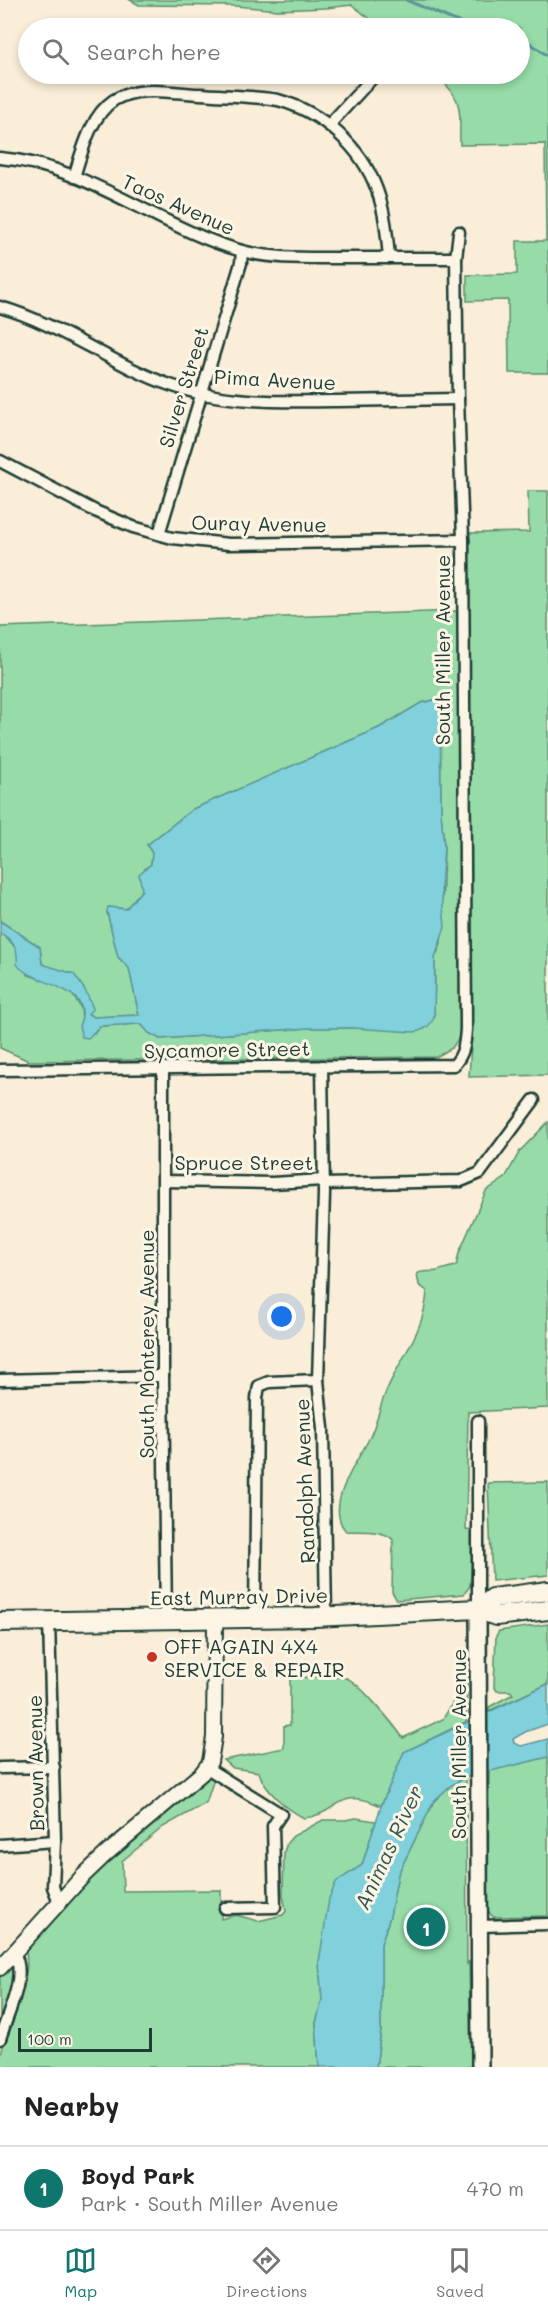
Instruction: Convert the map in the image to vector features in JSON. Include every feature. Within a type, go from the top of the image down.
[{"type":"highway","name":"East Murray Drive","points":[[478,1609],[493,1598],[548,1591]]},
{"type":"highway","name":"East Murray Drive","points":[[0,1622],[326,1617],[478,1609],[496,1616],[548,1610]]},
{"type":"main road","name":"South Miller Avenue","points":[[478,1609],[480,2067]]},
{"type":"street","points":[[329,125],[367,84]]},
{"type":"street","points":[[74,177],[86,140],[104,109],[112,101],[136,93],[162,91],[278,100],[308,110],[329,125],[356,153],[371,177],[385,222],[389,258]]},
{"type":"street","name":"Taos Avenue","points":[[0,158],[39,163],[74,177],[171,224],[242,251],[314,258],[456,258]]},
{"type":"street","name":"South Miller Avenue","points":[[454,1065],[464,1050],[466,1029],[463,540],[456,258],[459,232]]},
{"type":"street","name":"Silver Street","points":[[159,534],[241,263],[242,251]]},
{"type":"street","name":"Pima Avenue","points":[[0,307],[24,315],[145,375],[172,386],[200,393],[249,400],[289,402],[458,399]]},
{"type":"street","name":"Ouray Avenue","points":[[0,461],[95,511],[133,527],[194,542],[221,544],[463,540]]},
{"type":"street","name":"Sycamore Street","points":[[0,1070],[454,1065]]},
{"type":"street","name":"Randolph Avenue","points":[[322,1066],[324,1182],[318,1380],[323,1428],[326,1617]]},
{"type":"street","name":"South Monterey Avenue","points":[[163,1068],[166,1619]]},
{"type":"street","name":"Spruce Street","points":[[164,1181],[272,1183],[461,1181],[480,1173],[534,1100]]},
{"type":"street","points":[[0,1380],[163,1376]]},
{"type":"street","points":[[255,1618],[257,1398],[260,1386],[270,1382],[318,1380]]},
{"type":"street","name":"South Miller Avenue","points":[[478,1421],[478,1609]]},
{"type":"street","points":[[0,1968],[106,1854],[192,1784],[207,1768],[214,1737],[215,1619]]},
{"type":"street","name":"Brown Avenue","points":[[49,1621],[54,1767],[53,1887],[59,1902]]},
{"type":"street","points":[[0,1768],[54,1767]]},
{"type":"street","points":[[207,1768],[280,1814],[273,1826],[275,1907],[225,1908]]},
{"type":"street","points":[[0,1845],[55,1842]]},
{"type":"street","points":[[479,1926],[548,1924]]},
{"type":"street","points":[[0,2039],[20,1974],[19,1961],[14,1953]]},
{"type":"green space","points":[[130,0],[548,0],[548,373],[509,373],[508,300],[467,301],[467,275],[517,274],[517,241],[546,241],[545,144],[460,145],[460,113],[456,98],[445,84],[530,84],[530,18],[369,18],[352,5],[278,10],[235,6],[139,5]]},
{"type":"green space","points":[[528,491],[548,491],[548,1075],[469,1077],[472,1029],[467,533],[529,532]]},
{"type":"green space","points":[[458,611],[460,1036],[452,1048],[436,1057],[29,1061],[0,1048],[0,933],[14,946],[28,975],[52,982],[73,995],[81,1008],[82,1020],[94,1033],[100,1026],[141,1024],[149,1033],[160,1039],[309,1028],[352,1028],[434,1018],[435,958],[441,944],[444,847],[441,812],[440,703],[434,700],[421,703],[379,728],[193,809],[147,845],[152,853],[151,864],[144,872],[142,890],[126,909],[109,907],[107,912],[118,957],[129,968],[139,1015],[94,1017],[88,1014],[89,1011],[53,968],[42,964],[40,947],[0,921],[0,627]]},
{"type":"green space","points":[[548,1122],[548,1408],[468,1412],[466,1530],[474,1531],[470,1586],[464,1594],[397,1600],[392,1592],[393,1540],[384,1534],[346,1531],[340,1521],[338,1509],[340,1497],[372,1433],[388,1387],[418,1330],[427,1291],[419,1285],[417,1274],[456,1266],[459,1253],[486,1191],[505,1178],[520,1151]]},
{"type":"green space","points":[[548,1482],[548,1575],[492,1581],[488,1483]]},
{"type":"green space","points":[[548,1624],[548,1684],[489,1711],[489,1707],[513,1694],[510,1691],[497,1691],[494,1686],[496,1636],[499,1631]]},
{"type":"green space","points":[[290,1677],[340,1677],[352,1681],[376,1705],[403,1738],[443,1719],[462,1687],[467,1684],[466,1722],[404,1752],[381,1806],[355,1798],[304,1818],[277,1799],[266,1786],[259,1772],[233,1768],[224,1760],[284,1748],[284,1726],[290,1725]]},
{"type":"green space","points":[[548,1757],[548,1916],[493,1917],[488,1911],[489,1770]]},
{"type":"green space","points":[[207,1776],[214,1779],[206,1803],[163,1827],[122,1861],[123,1891],[221,1890],[221,1919],[236,1915],[258,1921],[283,1915],[286,1911],[283,1895],[284,1852],[293,1836],[323,1820],[356,1818],[376,1821],[362,1865],[350,1874],[324,1937],[319,1962],[322,2000],[316,2023],[319,2067],[0,2067],[0,2056],[25,1979],[26,1948],[80,1884]]},
{"type":"green space","points":[[466,1777],[467,1965],[469,1961],[471,2067],[376,2067],[381,2030],[381,1944],[390,1916],[398,1874],[434,1801],[450,1786]]},
{"type":"green space","points":[[8,1968],[15,1971],[16,1979],[0,2023],[0,1977]]},
{"type":"water","points":[[434,700],[440,703],[441,812],[444,847],[441,887],[445,927],[435,958],[434,1018],[426,1028],[414,1032],[309,1028],[160,1039],[149,1033],[141,1024],[100,1026],[88,1038],[82,1037],[79,1026],[82,1012],[79,1002],[71,994],[34,977],[17,964],[14,946],[0,933],[0,921],[40,947],[42,964],[74,974],[93,1008],[88,1014],[94,1017],[139,1015],[129,968],[118,957],[107,912],[108,907],[126,909],[142,890],[139,874],[151,864],[152,853],[147,845],[193,809],[379,728],[421,703]]},
{"type":"water","name":"Animas River","points":[[548,1684],[548,1724],[513,1739],[514,1743],[521,1746],[548,1739],[548,1757],[466,1777],[450,1786],[434,1801],[398,1874],[390,1916],[381,1944],[381,2030],[376,2067],[319,2067],[316,2023],[322,2000],[319,1962],[329,1899],[336,1882],[362,1865],[381,1806],[404,1752]]},
{"type":"waterway","points":[[406,0],[448,18]]},
{"type":"waterway","points":[[530,43],[548,56]]},
{"type":"place","name":"OFF AGAIN 4X4 SERVICE & REPAIR","points":[[152,1657]]},
{"type":"place","name":"Boyd Park","points":[[426,1927]]}]
